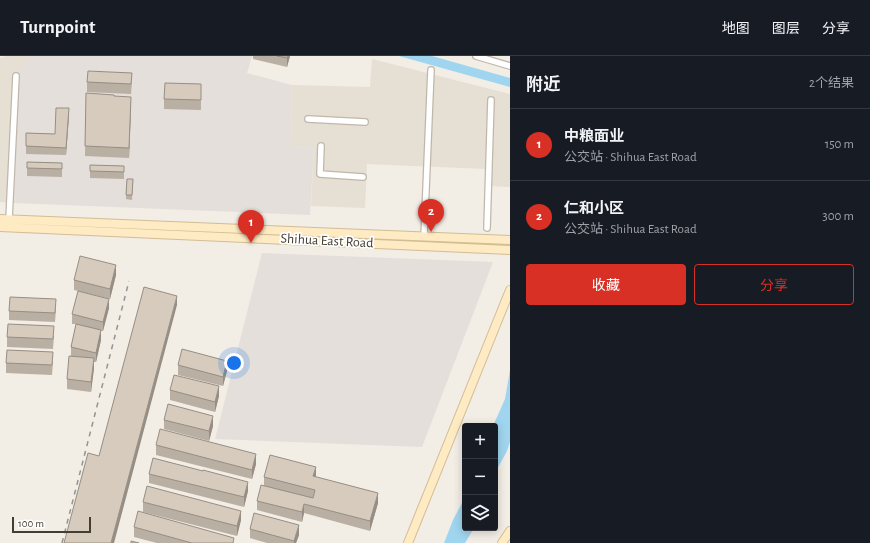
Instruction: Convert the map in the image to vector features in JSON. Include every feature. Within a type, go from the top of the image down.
[{"type":"main road","name":"Shihua East Road","points":[[0,219],[510,240]]},
{"type":"main road","name":"Shihua East Road","points":[[0,227],[510,250]]},
{"type":"main road","points":[[408,543],[510,290]]},
{"type":"main road","points":[[502,543],[510,530]]},
{"type":"street","points":[[476,56],[510,66]]},
{"type":"street","points":[[424,237],[431,70]]},
{"type":"street","points":[[10,219],[16,76]]},
{"type":"street","points":[[487,228],[491,100]]},
{"type":"street","points":[[308,119],[365,122]]},
{"type":"street","points":[[321,146],[320,174],[363,176]]},
{"type":"shaded area","points":[[6,56],[28,56],[28,65],[19,65],[14,203],[0,202],[0,58]]},
{"type":"shaded area","points":[[28,56],[252,56],[247,73],[292,85],[291,147],[314,148],[310,215],[14,203],[19,65],[28,64]]},
{"type":"shaded area","points":[[372,59],[510,94],[510,187],[486,186],[486,169],[367,164],[365,208],[311,206],[314,148],[291,147],[292,85],[370,87]]},
{"type":"shaded area","points":[[262,253],[493,262],[422,447],[215,439]]},
{"type":"water","points":[[399,56],[432,56],[510,78],[510,87]]},
{"type":"water","points":[[510,370],[510,442],[498,468],[498,423],[494,423],[505,399]]},
{"type":"water","points":[[462,503],[462,531],[472,531],[465,543],[444,543]]},
{"type":"building","points":[[277,56],[288,56],[287,58]]},
{"type":"building","points":[[88,71],[132,73],[131,84],[87,82]]},
{"type":"building","points":[[165,83],[201,84],[201,100],[164,99]]},
{"type":"building","points":[[86,93],[131,97],[129,148],[85,146]]},
{"type":"building","points":[[56,108],[69,108],[66,148],[26,146],[26,133],[55,134]]},
{"type":"building","points":[[27,162],[62,163],[62,169],[27,168]]},
{"type":"building","points":[[90,165],[124,166],[124,172],[90,171]]},
{"type":"building","points":[[127,179],[133,179],[132,195],[126,195]]},
{"type":"building","points":[[80,256],[116,265],[110,289],[74,280]]},
{"type":"building","points":[[144,287],[177,296],[111,543],[64,543],[88,453],[99,456]]},
{"type":"building","points":[[78,291],[109,299],[103,322],[72,314]]},
{"type":"building","points":[[10,297],[56,299],[55,313],[9,311]]},
{"type":"building","points":[[8,324],[54,326],[53,339],[7,337]]},
{"type":"building","points":[[76,324],[101,330],[96,353],[71,347]]},
{"type":"building","points":[[182,349],[227,361],[223,377],[178,365]]},
{"type":"building","points":[[7,350],[53,352],[52,365],[6,363]]},
{"type":"building","points":[[69,356],[94,358],[91,382],[67,379]]},
{"type":"building","points":[[174,375],[219,386],[215,402],[170,390]]},
{"type":"building","points":[[168,404],[213,416],[209,431],[164,420]]},
{"type":"building","points":[[160,429],[256,454],[252,470],[156,445]]},
{"type":"building","points":[[270,455],[316,467],[313,476],[378,493],[370,521],[304,504],[302,512],[257,501],[261,485],[313,498],[315,490],[264,477]]},
{"type":"building","points":[[153,458],[248,482],[244,497],[149,474]]},
{"type":"building","points":[[147,486],[241,511],[237,526],[143,502]]},
{"type":"building","points":[[138,511],[234,538],[233,543],[192,543],[134,527]]},
{"type":"building","points":[[254,513],[299,525],[294,541],[250,529]]},
{"type":"railway","points":[[62,543],[129,281]]},
{"type":"place","name":"仁和小区","points":[[431,232]]},
{"type":"place","name":"中粮面业","points":[[251,243]]}]
